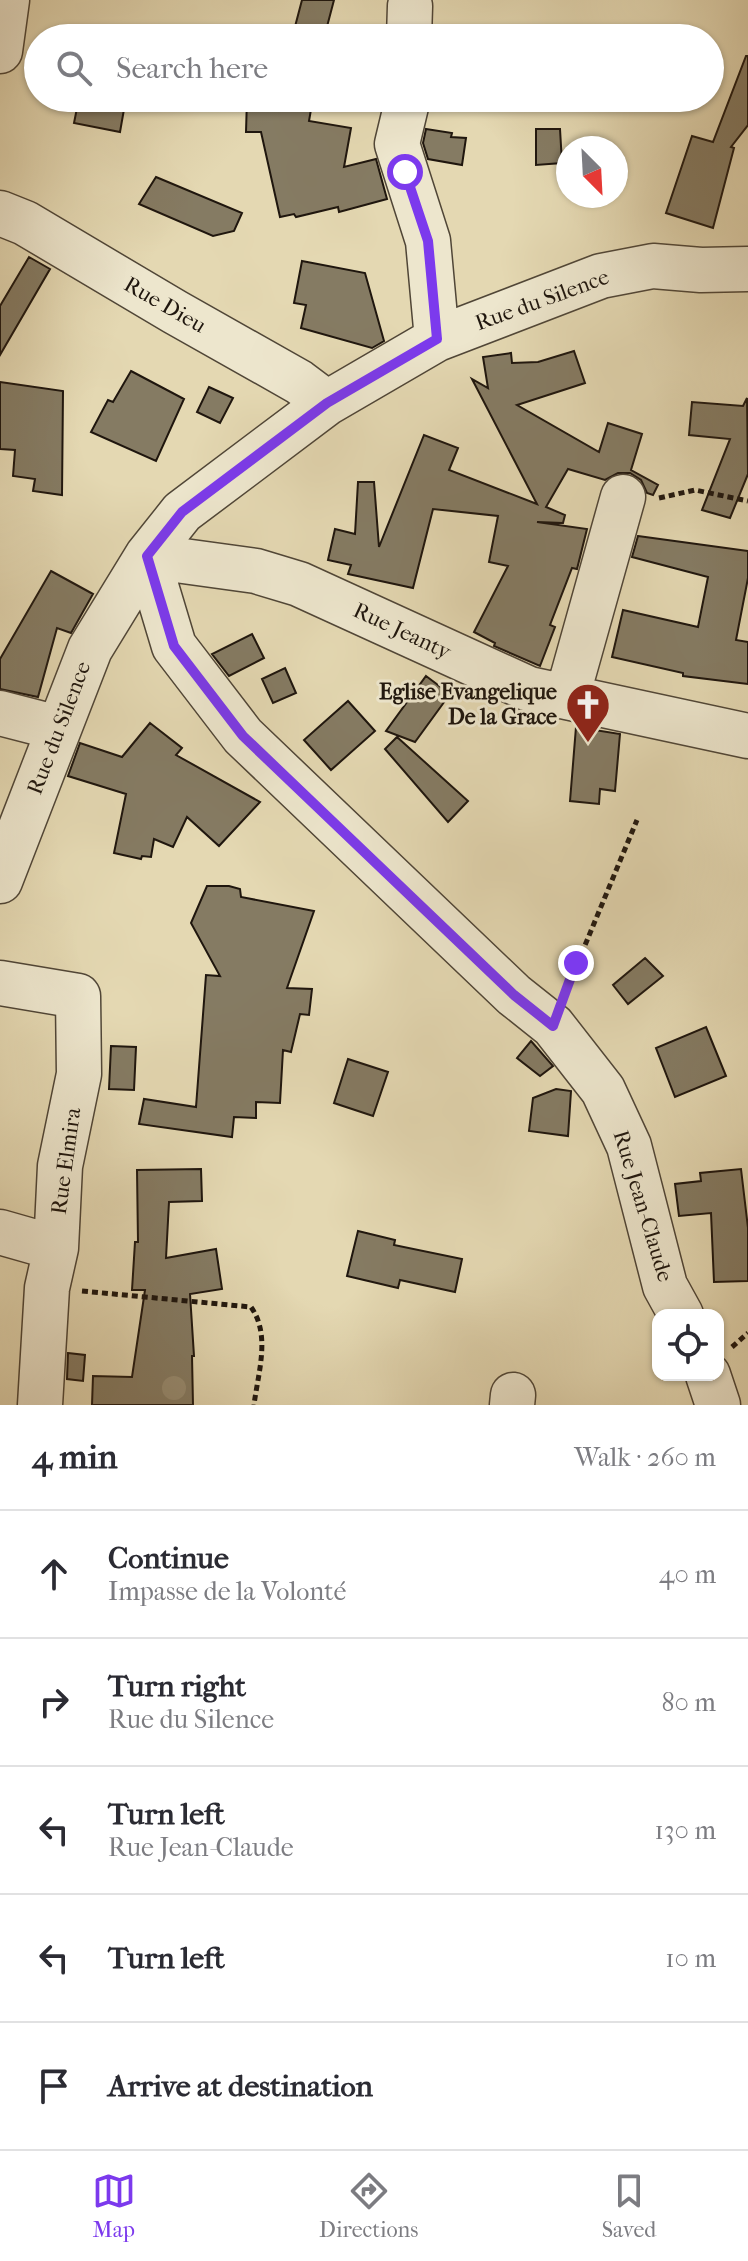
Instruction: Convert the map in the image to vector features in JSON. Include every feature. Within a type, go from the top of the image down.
[{"type":"street","points":[[0,51],[7,0]]},
{"type":"street","points":[[405,112],[397,144],[428,241],[437,339]]},
{"type":"street","name":"Rue Dieu","points":[[0,213],[25,223],[299,382],[327,403]]},
{"type":"street","name":"Rue du Silence","points":[[0,881],[90,649],[147,556],[182,512],[327,403],[437,339],[601,276],[653,266],[701,270],[748,269]]},
{"type":"street","points":[[567,697],[621,502]]},
{"type":"street","name":"Rue Jeanty","points":[[147,556],[256,571],[299,584],[529,689],[748,736]]},
{"type":"street","name":"Rue Jean-Claude","points":[[147,556],[174,646],[243,736],[514,995],[553,1026],[603,1090],[629,1146],[665,1286],[678,1309]]},
{"type":"street","points":[[0,713],[58,728]]},
{"type":"street","name":"Rue Elmira","points":[[0,983],[78,996],[79,1074],[60,1166],[40,1405]]},
{"type":"street","points":[[0,1232],[51,1268]]},
{"type":"street","points":[[710,1381],[718,1405]]},
{"type":"path","points":[[621,502],[695,490],[748,501]]},
{"type":"path","points":[[553,1026],[637,820]]},
{"type":"path","points":[[51,1268],[251,1307],[263,1340],[254,1405]]},
{"type":"building","points":[[302,0],[334,0],[328,24],[296,24]]},
{"type":"building","points":[[746,56],[748,125],[731,147],[734,148],[713,228],[666,213],[692,136],[713,142]]},
{"type":"building","points":[[76,112],[124,112],[120,132],[74,123]]},
{"type":"building","points":[[247,112],[311,112],[309,121],[351,128],[344,167],[376,159],[387,199],[339,212],[338,207],[296,217],[294,214],[280,217],[261,132],[246,132]]},
{"type":"building","points":[[426,129],[466,138],[462,165],[428,159],[423,143]]},
{"type":"building","points":[[536,129],[560,129],[560,136],[556,136],[556,163],[536,165]]},
{"type":"building","points":[[156,177],[242,213],[234,231],[213,236],[139,204]]},
{"type":"building","points":[[29,257],[50,269],[0,355],[0,306]]},
{"type":"building","points":[[302,261],[365,273],[384,341],[372,348],[301,328],[306,305],[294,303]]},
{"type":"building","points":[[574,351],[585,383],[517,405],[599,452],[608,423],[642,434],[631,470],[658,485],[653,495],[647,493],[641,480],[630,473],[618,473],[605,480],[568,469],[546,507],[565,515],[563,523],[537,522],[587,529],[577,569],[572,568],[550,625],[555,627],[540,666],[494,646],[495,643],[474,632],[508,566],[489,562],[498,516],[433,509],[413,588],[348,574],[351,565],[328,560],[335,529],[355,534],[358,482],[374,482],[379,547],[424,435],[458,448],[449,470],[537,504],[472,379],[488,388],[483,357],[511,353],[512,363],[538,362]]},
{"type":"building","points":[[131,371],[184,399],[156,461],[91,432],[108,400],[113,402]]},
{"type":"building","points":[[0,382],[63,391],[62,495],[33,491],[35,479],[13,476],[15,450],[0,449]]},
{"type":"building","points":[[209,387],[233,398],[220,423],[197,412]]},
{"type":"building","points":[[747,398],[748,474],[730,518],[702,510],[730,439],[689,435],[692,402],[743,406]]},
{"type":"building","points":[[638,536],[748,551],[748,578],[736,640],[748,642],[748,684],[683,676],[683,673],[612,657],[623,610],[698,627],[708,577],[632,557]]},
{"type":"building","points":[[51,571],[93,594],[71,633],[57,628],[38,697],[0,689],[0,659]]},
{"type":"building","points":[[252,634],[264,658],[229,676],[212,654]]},
{"type":"building","points":[[285,668],[296,693],[273,703],[262,679]]},
{"type":"building","points":[[426,676],[450,694],[415,742],[386,731]]},
{"type":"building","points":[[348,701],[375,731],[331,770],[304,740]]},
{"type":"building","points":[[150,723],[182,748],[176,755],[260,802],[219,846],[187,817],[173,847],[154,839],[151,857],[142,856],[141,859],[114,853],[126,794],[68,776],[80,743],[122,757]]},
{"type":"building","points":[[576,727],[620,734],[615,791],[600,789],[599,804],[570,801]]},
{"type":"building","points":[[397,737],[468,801],[448,822],[385,749]]},
{"type":"building","points":[[207,886],[229,886],[240,889],[241,897],[314,911],[287,988],[312,989],[309,1015],[300,1014],[291,1052],[283,1050],[280,1103],[256,1102],[256,1118],[234,1117],[232,1137],[139,1124],[144,1099],[196,1107],[206,975],[220,976],[191,923]]},
{"type":"building","points":[[645,958],[663,976],[628,1004],[613,985]]},
{"type":"building","points":[[706,1027],[726,1076],[675,1097],[656,1048]]},
{"type":"building","points":[[531,1041],[553,1066],[540,1076],[517,1058]]},
{"type":"building","points":[[111,1046],[136,1047],[134,1090],[109,1089]]},
{"type":"building","points":[[348,1059],[388,1072],[373,1116],[334,1103]]},
{"type":"building","points":[[556,1089],[571,1091],[568,1136],[529,1131],[533,1098]]},
{"type":"building","points":[[201,1169],[202,1201],[169,1202],[166,1258],[216,1249],[222,1289],[190,1294],[193,1405],[92,1405],[93,1376],[132,1377],[145,1290],[132,1290],[135,1242],[138,1242],[137,1170]]},
{"type":"building","points":[[741,1169],[748,1228],[748,1281],[714,1282],[711,1213],[679,1216],[675,1184],[701,1181],[700,1173]]},
{"type":"building","points":[[358,1231],[395,1240],[394,1245],[462,1259],[455,1292],[400,1280],[398,1288],[347,1276]]},
{"type":"building","points":[[68,1353],[85,1355],[83,1381],[67,1379]]},
{"type":"place","name":"Eglise Evangelique De la Grace","points":[[588,744]]},
{"type":"route","points":[[405,172],[428,241],[437,339],[327,403],[182,512],[147,556],[174,646],[243,736],[514,995],[553,1026],[576,963]]}]
